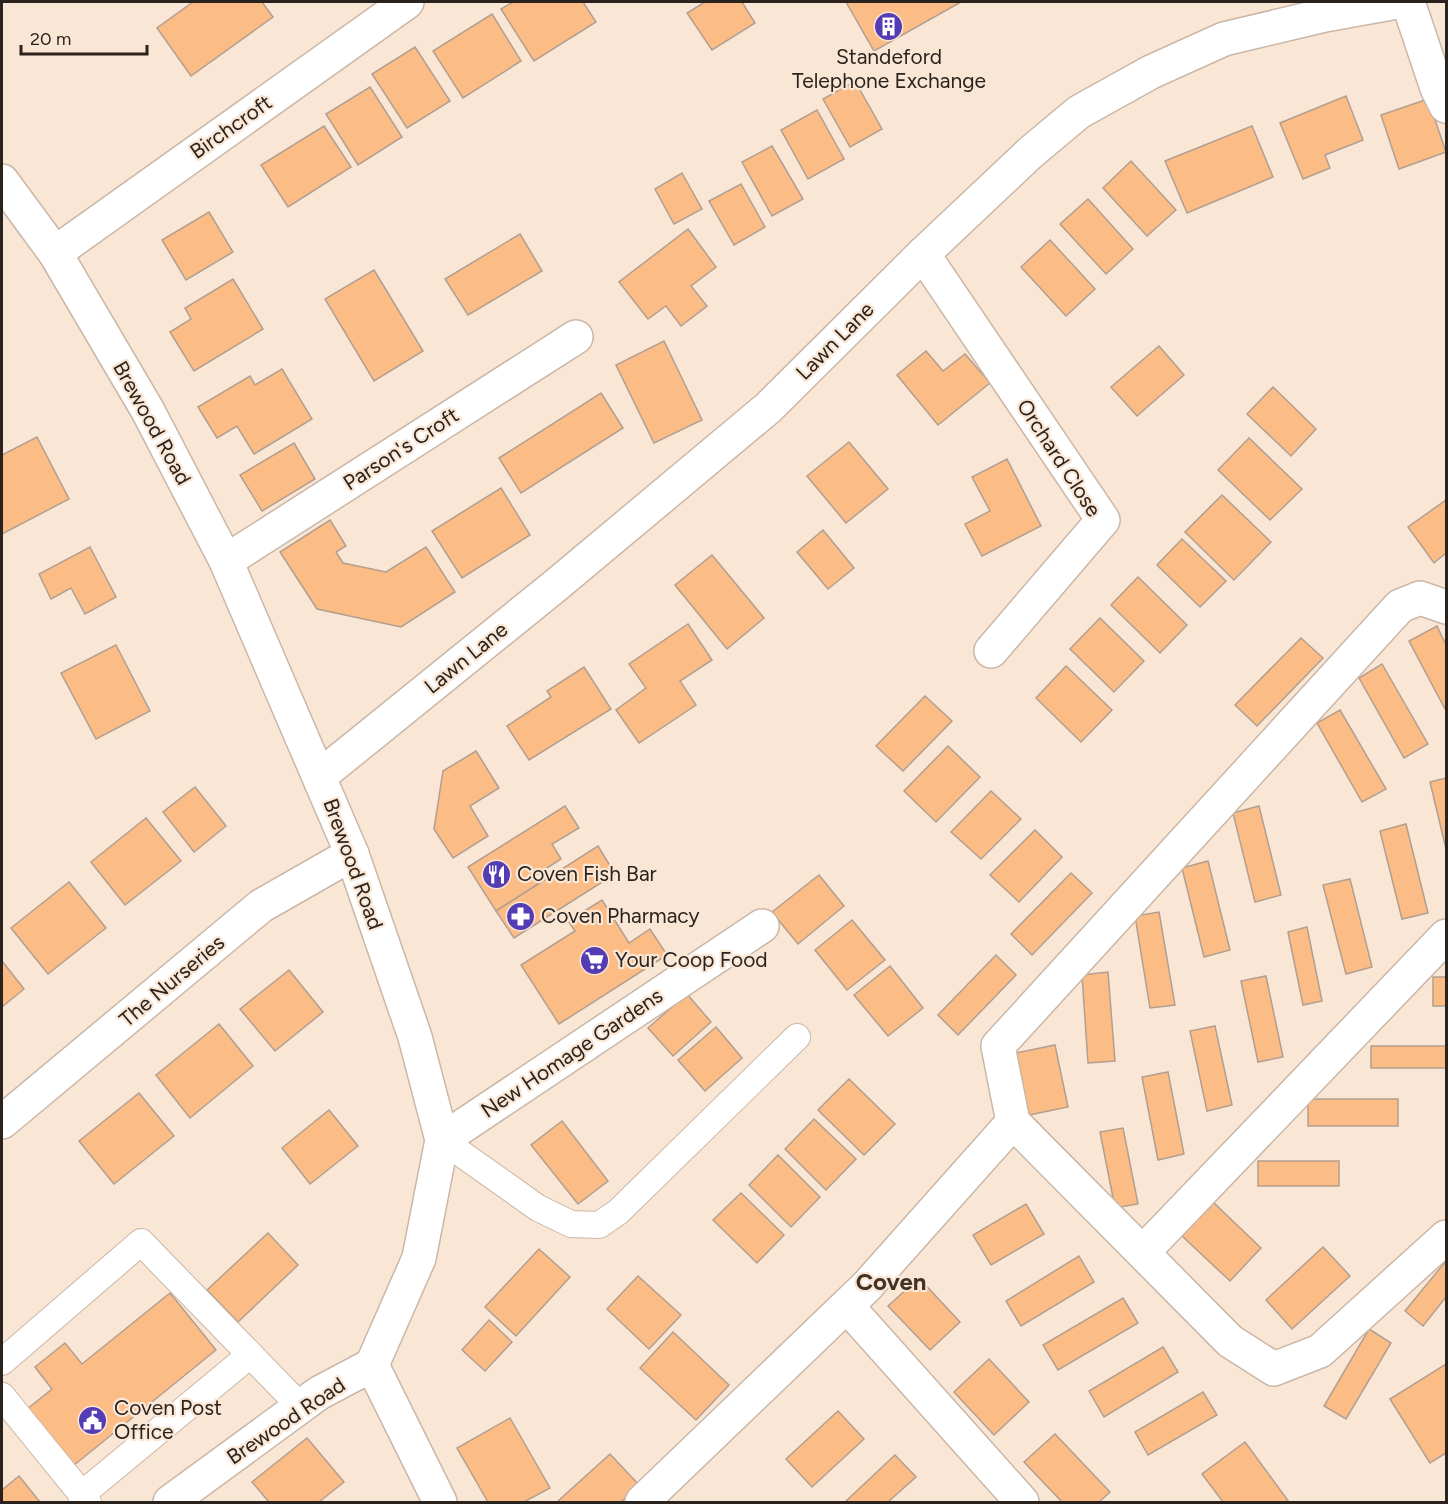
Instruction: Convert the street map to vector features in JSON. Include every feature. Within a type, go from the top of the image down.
[{"type":"street","name":"Birchcroft","points":[[55,253],[407,2]]},
{"type":"street","name":"Lawn Lane","points":[[320,776],[555,586],[768,408],[923,254],[1030,153],[1079,112],[1150,72],[1224,39],[1322,8],[1397,2]]},
{"type":"street","points":[[1408,2],[1437,88],[1446,106]]},
{"type":"street","name":"Brewood Road","points":[[2,181],[55,253],[148,411],[226,561],[352,854],[415,1037],[442,1140],[418,1258],[372,1365],[319,1393],[170,1503]]},
{"type":"street","name":"Orchard Close","points":[[923,254],[1103,520],[991,651]]},
{"type":"street","name":"Parson's Croft","points":[[226,561],[576,337]]},
{"type":"street","points":[[1446,607],[1420,598],[1400,606],[998,1046],[1013,1122],[1230,1341],[1274,1370],[1320,1351],[1446,1237]]},
{"type":"street","name":"The Nurseries","points":[[2,1122],[261,906],[352,854]]},
{"type":"street","name":"New Homage Gardens","points":[[442,1140],[762,926]]},
{"type":"street","points":[[1143,1252],[1446,936]]},
{"type":"street","points":[[642,1503],[867,1286],[1013,1122]]},
{"type":"street","points":[[847,1306],[1022,1503]]},
{"type":"street","points":[[372,1365],[440,1503]]},
{"type":"lane","points":[[442,1140],[538,1208],[571,1224],[599,1225],[618,1212],[797,1037]]},
{"type":"lane","points":[[2,1362],[141,1242],[300,1407]]},
{"type":"lane","points":[[2,1396],[85,1499],[250,1355]]},
{"type":"building","points":[[193,2],[262,2],[273,17],[191,76],[157,28]]},
{"type":"building","points":[[513,2],[583,2],[596,22],[534,61],[501,9]]},
{"type":"building","points":[[705,2],[742,2],[755,23],[712,50],[687,13]]},
{"type":"building","name":"Standeford Telephone Exchange","points":[[846,2],[961,2],[874,51]]},
{"type":"building","points":[[492,14],[521,61],[463,98],[433,51]]},
{"type":"building","points":[[415,47],[450,101],[407,128],[372,74]]},
{"type":"building","points":[[855,81],[882,129],[850,147],[823,99]]},
{"type":"building","points":[[370,87],[402,137],[358,165],[326,114]]},
{"type":"building","points":[[1346,96],[1363,140],[1325,155],[1330,168],[1303,179],[1280,123]]},
{"type":"building","points":[[1428,99],[1446,152],[1399,169],[1381,115]]},
{"type":"building","points":[[817,110],[844,159],[808,179],[781,130]]},
{"type":"building","points":[[324,126],[351,167],[288,207],[261,165]]},
{"type":"building","points":[[1252,126],[1273,177],[1187,213],[1165,161]]},
{"type":"building","points":[[772,146],[803,199],[772,216],[742,162]]},
{"type":"building","points":[[1131,161],[1176,210],[1147,236],[1103,188]]},
{"type":"building","points":[[682,173],[702,209],[674,224],[655,189]]},
{"type":"building","points":[[741,184],[765,227],[734,245],[709,201]]},
{"type":"building","points":[[1088,199],[1133,249],[1106,274],[1060,224]]},
{"type":"building","points":[[209,212],[233,252],[186,280],[162,240]]},
{"type":"building","points":[[688,229],[716,267],[691,286],[707,306],[681,326],[666,306],[648,319],[619,282]]},
{"type":"building","points":[[520,234],[542,271],[468,315],[445,279]]},
{"type":"building","points":[[1050,240],[1095,289],[1066,316],[1021,267]]},
{"type":"building","points":[[374,270],[423,351],[374,381],[325,299]]},
{"type":"building","points":[[233,279],[263,329],[194,371],[170,332],[191,319],[185,308]]},
{"type":"building","points":[[664,341],[702,420],[654,443],[616,365]]},
{"type":"building","points":[[1159,346],[1184,375],[1137,416],[1111,387]]},
{"type":"building","points":[[926,351],[943,371],[965,354],[990,383],[938,425],[897,375]]},
{"type":"building","points":[[282,369],[312,419],[254,454],[237,426],[217,438],[198,407],[250,376],[255,385]]},
{"type":"building","points":[[1273,387],[1316,429],[1291,456],[1247,414]]},
{"type":"building","points":[[601,393],[623,428],[521,493],[499,458]]},
{"type":"building","points":[[37,437],[69,499],[2,534],[2,455]]},
{"type":"building","points":[[1249,438],[1302,489],[1270,520],[1218,470]]},
{"type":"building","points":[[849,442],[888,489],[846,523],[807,476]]},
{"type":"building","points":[[294,443],[315,479],[262,511],[240,475]]},
{"type":"building","points":[[1007,459],[1041,526],[982,556],[965,524],[990,511],[972,477]]},
{"type":"building","points":[[501,488],[530,535],[462,578],[432,531]]},
{"type":"building","points":[[1222,495],[1271,542],[1234,580],[1185,532]]},
{"type":"building","points":[[1446,500],[1446,553],[1434,563],[1408,527]]},
{"type":"building","points":[[330,520],[346,546],[336,552],[343,563],[386,572],[426,547],[455,592],[401,627],[317,609],[280,552]]},
{"type":"building","points":[[823,530],[854,568],[828,589],[797,552]]},
{"type":"building","points":[[1182,539],[1226,581],[1200,607],[1157,565]]},
{"type":"building","points":[[90,547],[116,597],[85,614],[71,588],[51,599],[39,574]]},
{"type":"building","points":[[712,555],[764,618],[727,649],[675,585]]},
{"type":"building","points":[[1138,577],[1187,625],[1160,653],[1111,605]]},
{"type":"building","points":[[1100,618],[1144,661],[1114,692],[1070,649]]},
{"type":"building","points":[[688,624],[712,660],[680,681],[696,705],[639,743],[616,710],[646,688],[629,664]]},
{"type":"building","points":[[1437,626],[1446,645],[1446,709],[1409,641]]},
{"type":"building","points":[[1301,638],[1323,658],[1257,726],[1235,705]]},
{"type":"building","points":[[116,645],[150,711],[96,739],[61,673]]},
{"type":"building","points":[[1382,664],[1428,744],[1404,758],[1359,678]]},
{"type":"building","points":[[1066,666],[1112,710],[1081,742],[1036,698]]},
{"type":"building","points":[[584,667],[611,709],[529,760],[507,726],[551,697],[547,691]]},
{"type":"building","points":[[925,696],[952,721],[903,771],[876,746]]},
{"type":"building","points":[[1340,710],[1386,789],[1362,802],[1317,723]]},
{"type":"building","points":[[948,746],[980,777],[936,822],[904,791]]},
{"type":"building","points":[[476,751],[499,788],[470,806],[488,836],[453,858],[434,829],[443,771]]},
{"type":"building","points":[[1446,778],[1446,849],[1430,782]]},
{"type":"building","points":[[195,787],[226,826],[194,852],[163,812]]},
{"type":"building","points":[[991,791],[1021,819],[981,859],[951,832]]},
{"type":"building","points":[[565,806],[579,828],[552,844],[561,859],[533,877],[538,884],[496,911],[468,867]]},
{"type":"building","points":[[1259,806],[1281,895],[1255,902],[1233,813]]},
{"type":"building","points":[[146,818],[181,861],[125,905],[91,862]]},
{"type":"building","points":[[1406,824],[1428,913],[1402,919],[1380,831]]},
{"type":"building","points":[[1035,830],[1062,857],[1019,902],[990,875]]},
{"type":"building","points":[[598,846],[615,874],[514,938],[496,911]]},
{"type":"building","points":[[1208,861],[1230,950],[1204,957],[1182,868]]},
{"type":"building","points":[[1071,873],[1092,893],[1032,955],[1011,934]]},
{"type":"building","points":[[819,875],[844,906],[798,944],[772,912]]},
{"type":"building","points":[[1350,879],[1372,967],[1346,974],[1323,885]]},
{"type":"building","points":[[69,882],[106,928],[48,974],[11,928]]},
{"type":"building","name":"Your Coop Food","points":[[602,900],[629,943],[650,929],[667,955],[559,1024],[521,965],[575,931],[568,921]]},
{"type":"building","points":[[1159,912],[1175,1005],[1150,1008],[1135,916]]},
{"type":"building","points":[[852,920],[885,960],[847,990],[815,950]]},
{"type":"building","points":[[1307,927],[1322,1001],[1303,1005],[1288,932]]},
{"type":"building","points":[[996,955],[1016,975],[958,1035],[938,1015]]},
{"type":"building","points":[[2,961],[24,989],[2,1007]]},
{"type":"building","points":[[890,966],[923,1008],[888,1036],[854,995]]},
{"type":"building","points":[[289,970],[323,1012],[275,1051],[240,1009]]},
{"type":"building","points":[[1108,972],[1115,1061],[1088,1063],[1082,975]]},
{"type":"building","points":[[1266,976],[1283,1057],[1258,1062],[1241,981]]},
{"type":"building","points":[[1433,977],[1446,977],[1446,1006],[1433,1006]]},
{"type":"building","points":[[687,994],[711,1022],[673,1056],[648,1028]]},
{"type":"building","points":[[219,1024],[253,1066],[190,1118],[156,1075]]},
{"type":"building","points":[[1215,1026],[1232,1105],[1207,1111],[1190,1031]]},
{"type":"building","points":[[716,1027],[742,1058],[705,1091],[678,1060]]},
{"type":"building","points":[[1055,1045],[1068,1107],[1029,1115],[1016,1053]]},
{"type":"building","points":[[1371,1046],[1446,1046],[1446,1068],[1371,1068]]},
{"type":"building","points":[[1168,1072],[1184,1154],[1158,1160],[1142,1077]]},
{"type":"building","points":[[849,1079],[895,1124],[864,1155],[818,1110]]},
{"type":"building","points":[[139,1093],[174,1136],[114,1184],[79,1141]]},
{"type":"building","points":[[1308,1099],[1398,1099],[1398,1126],[1308,1126]]},
{"type":"building","points":[[329,1110],[358,1146],[310,1184],[282,1148]]},
{"type":"building","points":[[814,1119],[856,1159],[826,1190],[785,1149]]},
{"type":"building","points":[[562,1121],[608,1181],[578,1204],[531,1145]]},
{"type":"building","points":[[1123,1128],[1138,1204],[1115,1208],[1100,1132]]},
{"type":"building","points":[[778,1155],[820,1197],[791,1227],[749,1185]]},
{"type":"building","points":[[1258,1161],[1339,1161],[1339,1186],[1258,1186]]},
{"type":"building","points":[[741,1193],[784,1235],[757,1263],[713,1220]]},
{"type":"building","points":[[1213,1202],[1261,1248],[1230,1281],[1182,1236]]},
{"type":"building","points":[[1026,1204],[1044,1234],[991,1265],[973,1235]]},
{"type":"building","points":[[268,1233],[298,1265],[238,1322],[207,1290]]},
{"type":"building","points":[[1323,1247],[1350,1276],[1292,1329],[1266,1300]]},
{"type":"building","points":[[539,1249],[570,1277],[516,1336],[485,1307]]},
{"type":"building","points":[[1079,1256],[1094,1282],[1021,1326],[1006,1301]]},
{"type":"building","points":[[1446,1261],[1446,1297],[1423,1326],[1405,1311]]},
{"type":"building","points":[[638,1276],[681,1315],[649,1349],[607,1309]]},
{"type":"building","points":[[919,1278],[960,1322],[930,1350],[888,1306]]},
{"type":"building","points":[[170,1293],[216,1350],[68,1470],[22,1413],[52,1389],[35,1367],[65,1343],[82,1364]]},
{"type":"building","points":[[1123,1298],[1138,1323],[1058,1370],[1043,1345]]},
{"type":"building","points":[[489,1320],[512,1342],[485,1371],[462,1350]]},
{"type":"building","points":[[1369,1329],[1391,1343],[1346,1419],[1324,1406]]},
{"type":"building","points":[[673,1332],[729,1385],[696,1420],[640,1368]]},
{"type":"building","points":[[1163,1347],[1178,1372],[1104,1417],[1089,1391]]},
{"type":"building","points":[[989,1359],[1029,1402],[994,1435],[954,1392]]},
{"type":"building","points":[[1446,1364],[1446,1453],[1430,1463],[1390,1399]]},
{"type":"building","points":[[1203,1392],[1217,1415],[1148,1455],[1135,1432]]},
{"type":"building","points":[[838,1411],[864,1439],[812,1487],[786,1459]]},
{"type":"building","points":[[510,1418],[550,1488],[524,1502],[488,1502],[457,1448]]},
{"type":"building","points":[[1055,1434],[1110,1492],[1099,1502],[1062,1502],[1024,1462]]},
{"type":"building","points":[[307,1438],[344,1482],[319,1502],[269,1502],[252,1482]]},
{"type":"building","points":[[1245,1442],[1289,1502],[1223,1502],[1202,1474]]},
{"type":"building","points":[[610,1454],[639,1485],[621,1502],[557,1502]]},
{"type":"building","points":[[895,1455],[916,1477],[888,1502],[845,1502]]},
{"type":"building","points":[[19,1476],[40,1502],[2,1502],[2,1490]]},
{"type":"place","name":"Standeford Telephone Exchange","points":[[889,26]]},
{"type":"place","name":"Coven Fish Bar","points":[[496,874]]},
{"type":"place","name":"Coven Pharmacy","points":[[520,916]]},
{"type":"place","name":"Your Coop Food","points":[[594,960]]},
{"type":"place","name":"Coven Post Office","points":[[93,1420]]},
{"type":"district","name":"Coven","points":[[891,1282]]}]
